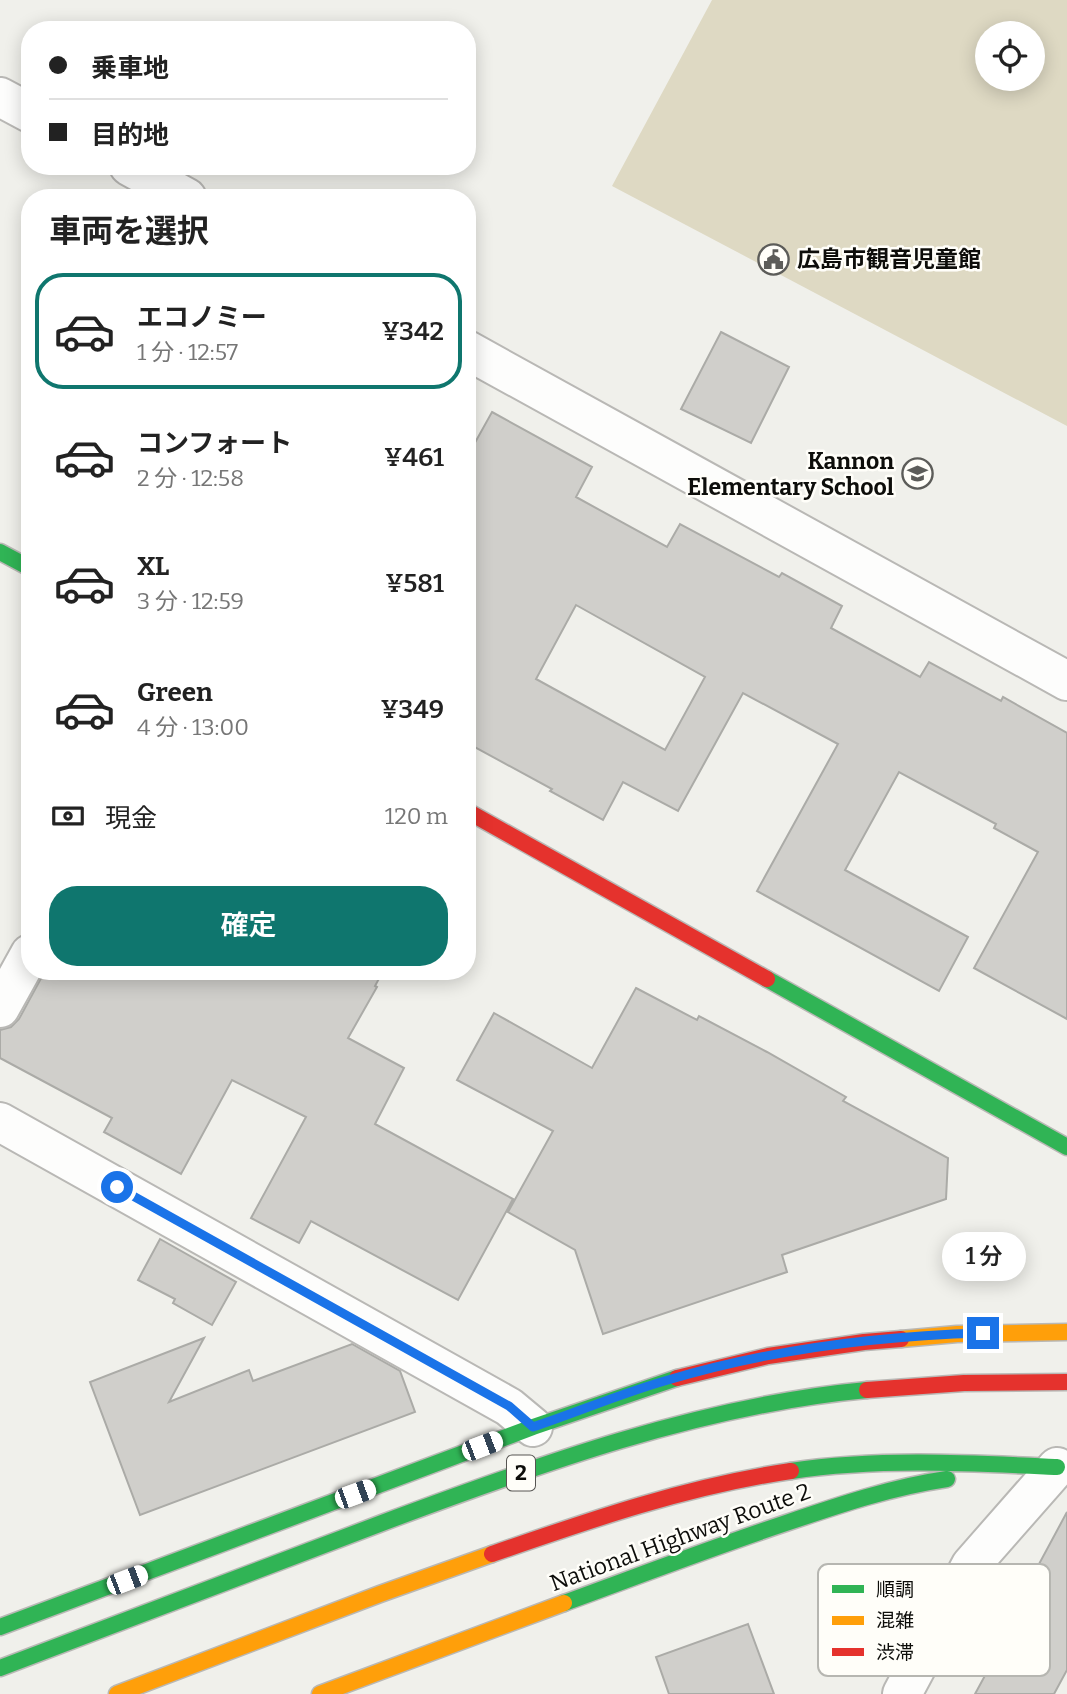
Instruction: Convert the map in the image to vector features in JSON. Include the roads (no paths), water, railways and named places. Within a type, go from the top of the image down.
[{"type":"main road","points":[[0,552],[21,563]]},
{"type":"main road","points":[[476,816],[1067,1147]]},
{"type":"main road","name":"2","points":[[0,1627],[533,1427],[668,1380],[768,1356],[864,1342],[957,1334],[1067,1332]]},
{"type":"main road","name":"2","points":[[0,1668],[428,1505],[584,1451],[694,1421],[795,1400],[893,1388],[982,1382],[1067,1382]]},
{"type":"main road","points":[[117,1694],[479,1558],[686,1492],[762,1475],[832,1466],[909,1462],[1064,1464]]},
{"type":"main road","name":"National Highway Route 2","points":[[320,1694],[714,1547],[845,1503],[920,1482],[1064,1464]]},
{"type":"street","points":[[0,97],[21,108]]},
{"type":"street","points":[[145,175],[171,189]]},
{"type":"street","points":[[476,355],[1067,681]]},
{"type":"street","points":[[0,1008],[21,970]]},
{"type":"street","points":[[0,1122],[509,1406],[533,1427]]},
{"type":"street","points":[[971,1564],[1064,1464]]},
{"type":"street","points":[[902,1694],[912,1676]]},
{"type":"place","name":"広島市観音児童館","points":[[774,259]]},
{"type":"place","name":"Kannon Elementary School","points":[[917,474]]}]
